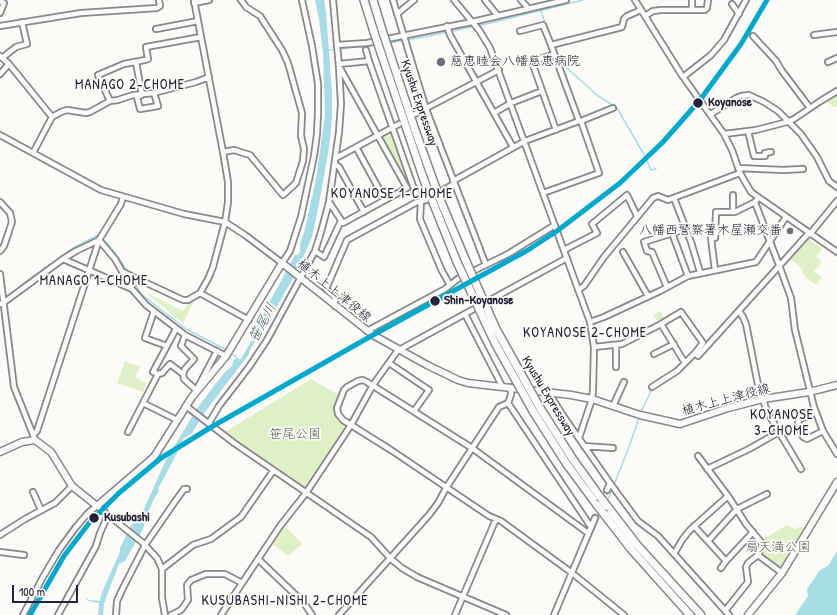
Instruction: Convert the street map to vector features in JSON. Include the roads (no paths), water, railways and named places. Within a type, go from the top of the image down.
[{"type":"highway","name":"Kyushu Expressway","points":[[364,0],[424,180],[457,262],[495,343],[537,410],[600,497],[642,550],[701,615]]},
{"type":"highway","name":"Kyushu Expressway","points":[[373,0],[414,130],[439,197],[496,329],[537,410],[566,462],[597,505],[631,549],[690,615]]},
{"type":"main road","name":"植木上上津役線","points":[[97,506],[154,457],[177,420],[188,408],[195,393],[226,356],[283,264],[368,331],[399,350],[458,380],[468,383],[511,387],[550,393],[571,394],[592,399],[640,415],[680,424],[728,408],[837,385]]},
{"type":"main road","points":[[0,452],[34,438],[51,452],[72,486],[97,506]]},
{"type":"main road","points":[[748,615],[782,573],[837,482]]},
{"type":"street","points":[[0,26],[81,13],[157,8],[160,6],[159,0]]},
{"type":"street","points":[[123,272],[183,300],[188,300],[200,294],[213,267],[225,222],[228,202],[228,182],[224,152],[194,2],[209,0]]},
{"type":"street","points":[[224,152],[234,150],[250,155],[283,195],[296,183],[303,161],[304,149],[301,136],[302,113],[288,63],[282,50],[260,16],[246,7],[241,0]]},
{"type":"street","points":[[0,135],[101,190],[184,214],[225,222],[245,234],[283,264],[296,236],[301,217],[306,187],[314,156],[318,112],[318,84],[315,62],[305,8],[302,0]]},
{"type":"street","points":[[208,422],[257,356],[315,250],[329,202],[339,132],[341,104],[334,0]]},
{"type":"street","points":[[393,0],[405,44],[426,109],[486,265]]},
{"type":"street","points":[[397,14],[414,0]]},
{"type":"street","points":[[454,0],[479,30],[490,48],[590,322],[594,347],[592,399],[579,438]]},
{"type":"street","points":[[485,0],[498,16]]},
{"type":"street","points":[[521,0],[528,8]]},
{"type":"street","points":[[337,48],[403,36],[448,30],[554,1],[566,0]]},
{"type":"street","points":[[635,0],[683,77],[724,134],[732,150],[739,170],[746,184],[757,200],[770,242],[791,298],[795,330],[809,392],[823,431],[837,454]]},
{"type":"street","points":[[692,0],[692,10]]},
{"type":"street","points":[[645,16],[656,10],[706,10],[708,0]]},
{"type":"street","points":[[683,77],[710,55],[724,40],[746,0]]},
{"type":"street","points":[[0,1],[4,3],[0,14]]},
{"type":"street","points":[[732,4],[739,14]]},
{"type":"street","points":[[551,45],[622,27],[626,16],[641,10]]},
{"type":"street","points":[[156,29],[198,21]]},
{"type":"street","points":[[22,22],[27,44],[16,47],[1,57],[10,64],[52,117]]},
{"type":"street","points":[[520,31],[543,25],[599,173],[543,193]]},
{"type":"street","points":[[448,30],[513,148]]},
{"type":"street","points":[[814,35],[837,32]]},
{"type":"street","points":[[753,36],[776,61],[810,108]]},
{"type":"street","points":[[110,101],[98,75],[124,64],[148,59],[146,47],[201,37]]},
{"type":"street","points":[[366,50],[413,186],[418,196]]},
{"type":"street","points":[[554,54],[532,62],[556,130]]},
{"type":"street","points":[[828,62],[837,58]]},
{"type":"street","points":[[339,66],[369,61]]},
{"type":"street","points":[[136,62],[142,94]]},
{"type":"street","points":[[0,74],[10,64]]},
{"type":"street","points":[[339,66],[407,188]]},
{"type":"street","points":[[416,114],[499,70]]},
{"type":"street","points":[[33,153],[52,117],[67,110],[86,113],[110,101],[133,95],[154,93],[209,77]]},
{"type":"street","points":[[494,113],[511,103],[542,91]]},
{"type":"street","points":[[724,134],[772,127],[789,121],[837,91]]},
{"type":"street","points":[[142,94],[137,97],[140,109],[158,106],[154,93]]},
{"type":"street","points":[[711,114],[736,98],[749,95],[764,102],[778,111],[801,134],[817,157],[829,181],[837,187]]},
{"type":"street","points":[[443,190],[525,141],[613,108]]},
{"type":"street","points":[[336,158],[399,124]]},
{"type":"street","points":[[748,131],[754,156],[765,156],[765,153],[771,152]]},
{"type":"street","points":[[356,147],[385,200]]},
{"type":"street","points":[[335,164],[339,167],[364,212]]},
{"type":"street","points":[[578,290],[584,286],[637,216],[656,196],[665,200],[674,198],[739,170],[803,169]]},
{"type":"street","points":[[296,183],[306,187]]},
{"type":"street","points":[[340,223],[344,223],[413,186]]},
{"type":"street","points":[[564,250],[597,233],[592,224],[627,195],[637,216]]},
{"type":"street","points":[[733,196],[733,212]]},
{"type":"street","points":[[34,438],[99,240],[121,204],[123,197]]},
{"type":"street","points":[[674,198],[700,272]]},
{"type":"street","points":[[335,306],[336,297],[326,289],[347,240],[423,200],[420,219],[442,271],[450,285]]},
{"type":"street","points":[[715,270],[711,238],[715,238],[716,212],[733,212],[757,200]]},
{"type":"street","points":[[757,200],[786,217],[837,252]]},
{"type":"street","points":[[696,354],[698,356],[837,201]]},
{"type":"street","points":[[0,202],[10,214],[12,222],[4,246],[0,251]]},
{"type":"street","points":[[315,250],[324,257],[341,220],[329,202]]},
{"type":"street","points":[[590,322],[668,287],[688,276],[700,272],[756,262],[786,217]]},
{"type":"street","points":[[368,331],[450,285],[458,278],[508,254],[555,225]]},
{"type":"street","points":[[668,287],[652,252],[647,251],[644,242],[686,229]]},
{"type":"street","points":[[672,233],[688,276]]},
{"type":"street","points":[[2,304],[63,259],[99,240]]},
{"type":"street","points":[[99,240],[115,259],[132,289],[154,311],[185,335],[226,356]]},
{"type":"street","points":[[623,252],[648,296]]},
{"type":"street","points":[[221,615],[280,526],[306,493],[351,425],[373,385],[399,350],[567,258]]},
{"type":"street","points":[[63,259],[132,289]]},
{"type":"street","points":[[0,274],[2,304],[14,387],[34,438]]},
{"type":"street","points":[[200,294],[249,320]]},
{"type":"street","points":[[154,311],[145,338],[167,346]]},
{"type":"street","points":[[739,311],[746,324],[762,400],[801,468]]},
{"type":"street","points":[[594,347],[622,344],[681,312],[704,343],[696,354],[677,371],[652,387]]},
{"type":"street","points":[[465,314],[502,386]]},
{"type":"street","points":[[661,324],[685,363]]},
{"type":"street","points":[[158,374],[153,372],[176,328]]},
{"type":"street","points":[[183,374],[185,369],[194,359],[181,346],[185,335]]},
{"type":"street","points":[[654,354],[674,344]]},
{"type":"street","points":[[616,345],[616,367]]},
{"type":"street","points":[[128,432],[158,374],[162,373],[170,364],[183,374],[184,379],[195,393],[217,351]]},
{"type":"street","points":[[389,363],[429,390],[414,411]]},
{"type":"street","points":[[588,533],[472,448],[373,385],[363,380],[353,383],[344,390],[337,408],[338,414],[343,420],[391,450],[446,488],[501,521],[574,574],[624,615]]},
{"type":"street","points":[[613,406],[624,382]]},
{"type":"street","points":[[339,615],[429,515],[499,407],[508,403],[511,395],[511,387]]},
{"type":"street","points":[[550,393],[564,417],[638,521],[658,536],[729,615]]},
{"type":"street","points":[[143,403],[177,420]]},
{"type":"street","points":[[508,403],[591,527]]},
{"type":"street","points":[[188,408],[234,443],[371,537],[390,558],[409,573],[506,615]]},
{"type":"street","points":[[816,413],[800,419],[798,422],[803,437],[807,439],[823,431]]},
{"type":"street","points":[[707,468],[748,449],[779,432]]},
{"type":"street","points":[[584,446],[613,448]]},
{"type":"street","points":[[698,456],[762,545],[758,555],[748,563],[746,567],[748,582],[725,611]]},
{"type":"street","points":[[162,569],[193,545],[211,539],[241,517],[273,470]]},
{"type":"street","points":[[0,535],[55,503],[72,486]]},
{"type":"street","points":[[607,490],[612,486]]},
{"type":"street","points":[[116,615],[117,601],[144,544],[184,489],[187,489]]},
{"type":"street","points":[[33,492],[41,510]]},
{"type":"street","points":[[708,541],[737,509],[767,494]]},
{"type":"street","points":[[674,554],[682,540],[694,526],[728,496]]},
{"type":"street","points":[[23,615],[42,577],[59,550],[88,513],[97,506],[144,544],[157,558],[162,569],[162,598],[166,615]]},
{"type":"street","points":[[58,615],[96,546],[100,533],[110,516]]},
{"type":"street","points":[[554,615],[574,574],[588,533],[595,518]]},
{"type":"street","points":[[455,615],[496,519]]},
{"type":"street","points":[[694,526],[726,561]]},
{"type":"street","points":[[721,568],[753,532]]},
{"type":"street","points":[[0,552],[24,555]]},
{"type":"street","points":[[758,555],[782,573]]},
{"type":"street","points":[[258,559],[304,603],[312,615]]},
{"type":"street","points":[[171,615],[181,610],[188,600],[187,585],[191,580],[206,574],[225,574],[242,583]]},
{"type":"water","name":"笹尾川","points":[[315,0],[324,0],[326,12],[332,93],[332,118],[329,148],[312,237],[299,267],[260,337],[256,340],[249,354],[205,412],[192,433],[183,439],[158,489],[159,491],[147,515],[143,529],[125,561],[119,564],[104,604],[103,615],[98,615],[99,603],[88,601],[84,597],[89,600],[100,601],[102,592],[120,552],[120,548],[130,527],[143,511],[166,460],[198,407],[225,372],[232,366],[234,359],[241,359],[253,338],[255,329],[295,255],[298,255],[300,251],[300,244],[305,229],[316,179],[325,115],[323,53]]},
{"type":"water","points":[[837,551],[837,615],[795,615],[808,596],[807,589],[820,570],[828,566]]},
{"type":"waterway","points":[[388,43],[486,24],[583,0]]},
{"type":"waterway","points":[[541,10],[545,24]]},
{"type":"waterway","points":[[329,50],[376,45]]},
{"type":"waterway","points":[[559,61],[597,95],[617,108],[651,170],[656,169]]},
{"type":"waterway","points":[[823,214],[837,198]]},
{"type":"waterway","points":[[0,300],[6,298],[24,283],[73,248],[98,235],[107,243],[128,272]]},
{"type":"waterway","points":[[779,262],[803,236]]},
{"type":"waterway","points":[[702,347],[776,265]]},
{"type":"waterway","points":[[131,277],[141,294],[186,329],[227,350]]},
{"type":"waterway","points":[[230,352],[239,360]]},
{"type":"waterway","points":[[682,369],[688,363]]},
{"type":"waterway","points":[[641,412],[652,389]]},
{"type":"waterway","points":[[614,485],[639,418]]},
{"type":"waterway","points":[[607,502],[612,489]]},
{"type":"waterway","points":[[575,573],[601,514]]},
{"type":"waterway","points":[[557,615],[573,577]]},
{"type":"tunnel","points":[[595,518],[607,490]]},
{"type":"place","name":"慈恵睦会八幡慈恵病院","points":[[441,62]]},
{"type":"place","name":"Koyanose","points":[[698,103]]},
{"type":"place","name":"八幡西警察署木屋瀬交番","points":[[790,231]]},
{"type":"place","name":"Shin-Koyanose","points":[[435,301]]},
{"type":"place","name":"Kusubashi","points":[[94,518]]},
{"type":"district","name":"MANAGO 2-CHOME","points":[[130,85]]},
{"type":"district","name":"KOYANOSE 1-CHOME","points":[[392,194]]},
{"type":"district","name":"MANAGO 1-CHOME","points":[[94,281]]},
{"type":"district","name":"KOYANOSE 2-CHOME","points":[[585,333]]},
{"type":"district","name":"KOYANOSE 3-CHOME","points":[[782,424]]},
{"type":"district","name":"KUSUBASHI-NISHI 2-CHOME","points":[[285,601]]},
{"type":"park label","name":"笹尾公園","points":[[295,435]]},
{"type":"park label","name":"扇天満公園","points":[[778,548]]}]
